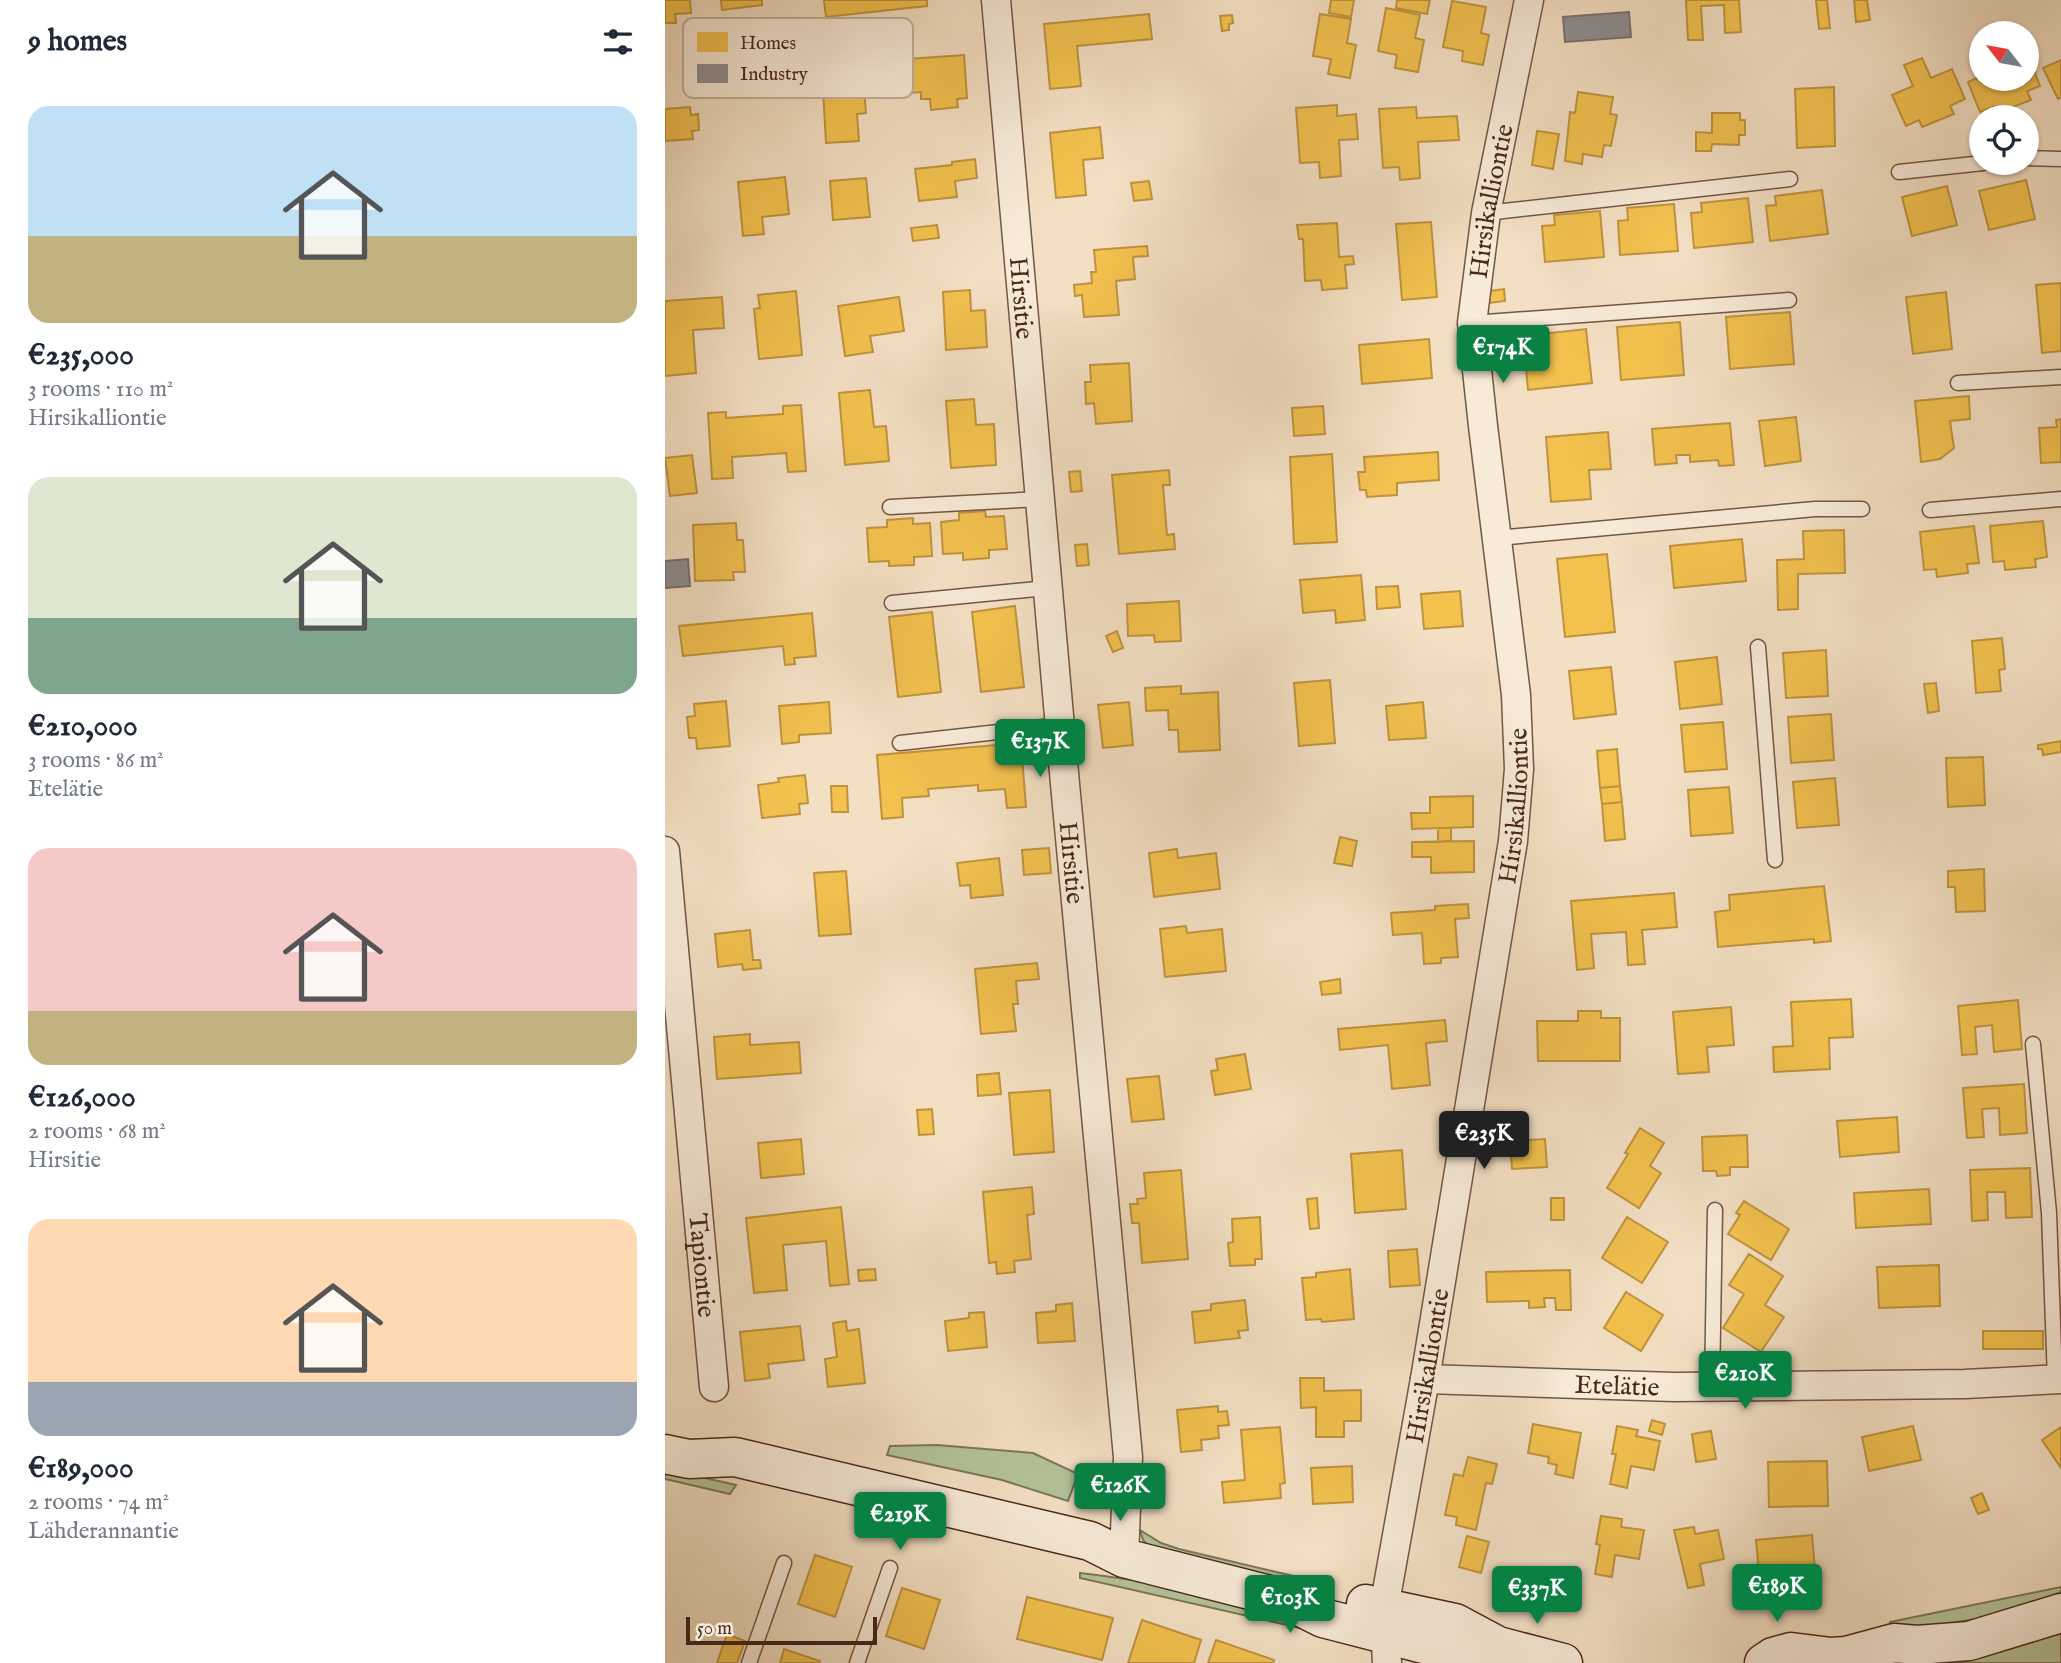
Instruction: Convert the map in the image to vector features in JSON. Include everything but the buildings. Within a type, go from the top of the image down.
[{"type":"main road","points":[[677,1456],[729,1482],[1084,1564],[1124,1558],[1285,1599],[1328,1595],[1386,1635],[1455,1623],[1498,1646],[1563,1663]]},
{"type":"main road","points":[[1764,1663],[1782,1654],[1801,1652],[1846,1656],[1894,1643],[1908,1654],[1969,1640],[2061,1613]]},
{"type":"street","name":"Hirsitie","points":[[996,0],[1047,587],[1129,1457],[1124,1558]]},
{"type":"street","name":"Hirsikalliontie","points":[[1386,1635],[1513,841],[1519,769],[1516,695],[1472,323],[1486,214],[1529,0]]},
{"type":"street","name":"Tapiontie","points":[[665,850],[674,1053],[713,1387]]},
{"type":"street","name":"Etelätie","points":[[1425,1379],[1712,1387],[1965,1384],[2058,1380]]},
{"type":"lane","points":[[2039,158],[2061,159]]},
{"type":"lane","points":[[1899,172],[1969,164]]},
{"type":"lane","points":[[1486,214],[1790,178]]},
{"type":"lane","points":[[1472,323],[1789,300]]},
{"type":"lane","points":[[1958,383],[2061,377]]},
{"type":"lane","points":[[890,507],[1040,499]]},
{"type":"lane","points":[[1930,510],[2061,499]]},
{"type":"lane","points":[[1497,538],[1815,509],[1862,509]]},
{"type":"lane","points":[[892,603],[1047,587]]},
{"type":"lane","points":[[1758,647],[1775,860]]},
{"type":"lane","points":[[901,743],[1060,725]]},
{"type":"lane","points":[[2033,1044],[2049,1213],[2058,1380]]},
{"type":"lane","points":[[1712,1387],[1715,1210]]},
{"type":"lane","points":[[749,1663],[784,1563]]},
{"type":"lane","points":[[857,1663],[890,1568]]},
{"type":"green space","points":[[937,1445],[1033,1453],[1078,1474],[1068,1501],[1002,1480],[887,1455],[890,1446]]},
{"type":"green space","points":[[665,1469],[736,1485],[730,1494],[665,1479]]},
{"type":"green space","points":[[1140,1530],[1161,1543],[1179,1549],[1302,1578],[1300,1583],[1282,1581],[1150,1548],[1143,1540]]},
{"type":"green space","points":[[1080,1573],[1201,1594],[1318,1632],[1080,1578]]},
{"type":"green space","points":[[2061,1587],[2061,1592],[1988,1617],[1895,1632],[1890,1622]]},
{"type":"green space","points":[[2061,1631],[2061,1663],[1950,1663]]}]
